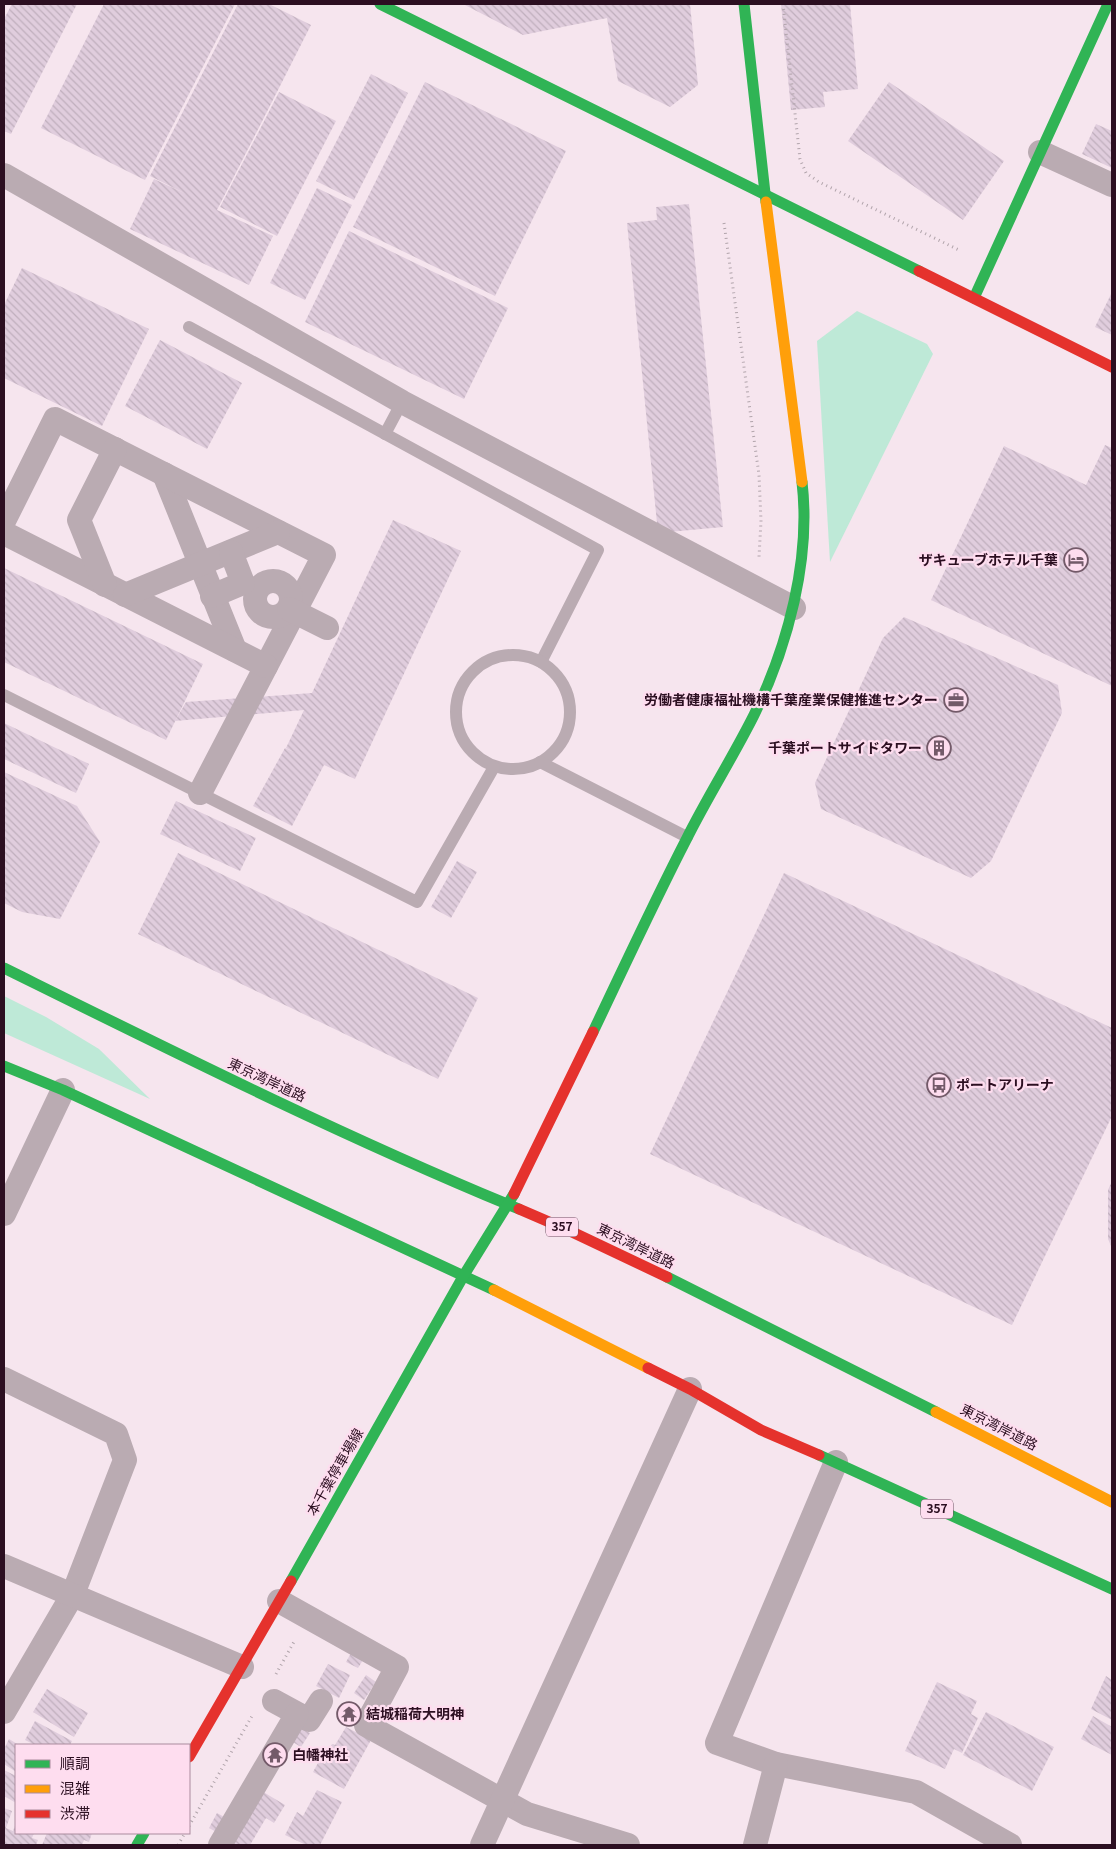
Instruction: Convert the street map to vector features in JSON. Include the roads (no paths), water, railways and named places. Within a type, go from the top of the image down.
[{"type":"main road","points":[[380,4],[1112,367]]},
{"type":"main road","name":"本千葉停車場線","points":[[190,1755],[464,1275],[509,1204],[687,837],[754,715],[779,657],[794,608],[801,557],[804,501],[765,194],[744,4]]},
{"type":"main road","points":[[974,298],[1108,4]]},
{"type":"main road","name":"東京湾岸道路","points":[[4,968],[229,1079],[437,1175],[509,1204],[824,1354],[1112,1502]]},
{"type":"main road","name":"357","points":[[4,1066],[63,1090],[464,1275],[690,1389],[761,1430],[836,1462],[1112,1589]]},
{"type":"main road","points":[[136,1845],[143,1834]]},
{"type":"street","points":[[1040,152],[1112,185]]},
{"type":"street","points":[[4,175],[402,402],[794,608]]},
{"type":"street","points":[[4,521],[55,419],[324,555],[292,610],[266,666],[200,793]]},
{"type":"street","points":[[115,450],[79,520],[115,590]]},
{"type":"street","points":[[164,474],[235,650]]},
{"type":"street","points":[[115,590],[231,552],[278,532]]},
{"type":"street","points":[[4,534],[266,666]]},
{"type":"street","points":[[231,552],[250,587]]},
{"type":"street","points":[[212,596],[271,580],[282,583],[290,592],[292,610]]},
{"type":"street","points":[[292,610],[327,628]]},
{"type":"street","points":[[4,1214],[63,1090]]},
{"type":"street","points":[[4,1379],[116,1434],[125,1460],[73,1594],[4,1712]]},
{"type":"street","points":[[482,1845],[690,1389]]},
{"type":"street","points":[[836,1462],[717,1743],[776,1764],[916,1792],[1010,1845]]},
{"type":"street","points":[[4,1566],[242,1667]]},
{"type":"street","points":[[279,1601],[397,1667],[366,1725],[527,1814],[628,1845]]},
{"type":"street","points":[[274,1701],[309,1720],[321,1701]]},
{"type":"street","points":[[220,1845],[297,1714]]},
{"type":"street","points":[[755,1845],[776,1764]]},
{"type":"lane","points":[[189,327],[598,550],[541,662]]},
{"type":"lane","points":[[385,434],[402,402]]},
{"type":"lane","points":[[505,655],[524,656],[541,662],[556,674],[566,689],[570,707],[569,726],[562,743],[549,757],[533,766],[513,770],[494,767],[477,758],[464,743],[456,725],[455,706],[461,687],[472,671],[487,661],[505,655]]},
{"type":"lane","points":[[4,695],[416,902],[494,767]]},
{"type":"lane","points":[[540,762],[687,837]]},
{"type":"place","name":"ザキューブホテル千葉","points":[[1076,560]]},
{"type":"place","name":"労働者健康福祉機構千葉産業保健推進センター","points":[[956,700]]},
{"type":"place","name":"千葉ポートサイドタワー","points":[[939,748]]},
{"type":"place","name":"ポートアリーナ","points":[[939,1085]]},
{"type":"place","name":"結城稲荷大明神","points":[[349,1714]]},
{"type":"place","name":"白幡神社","points":[[275,1755]]}]
